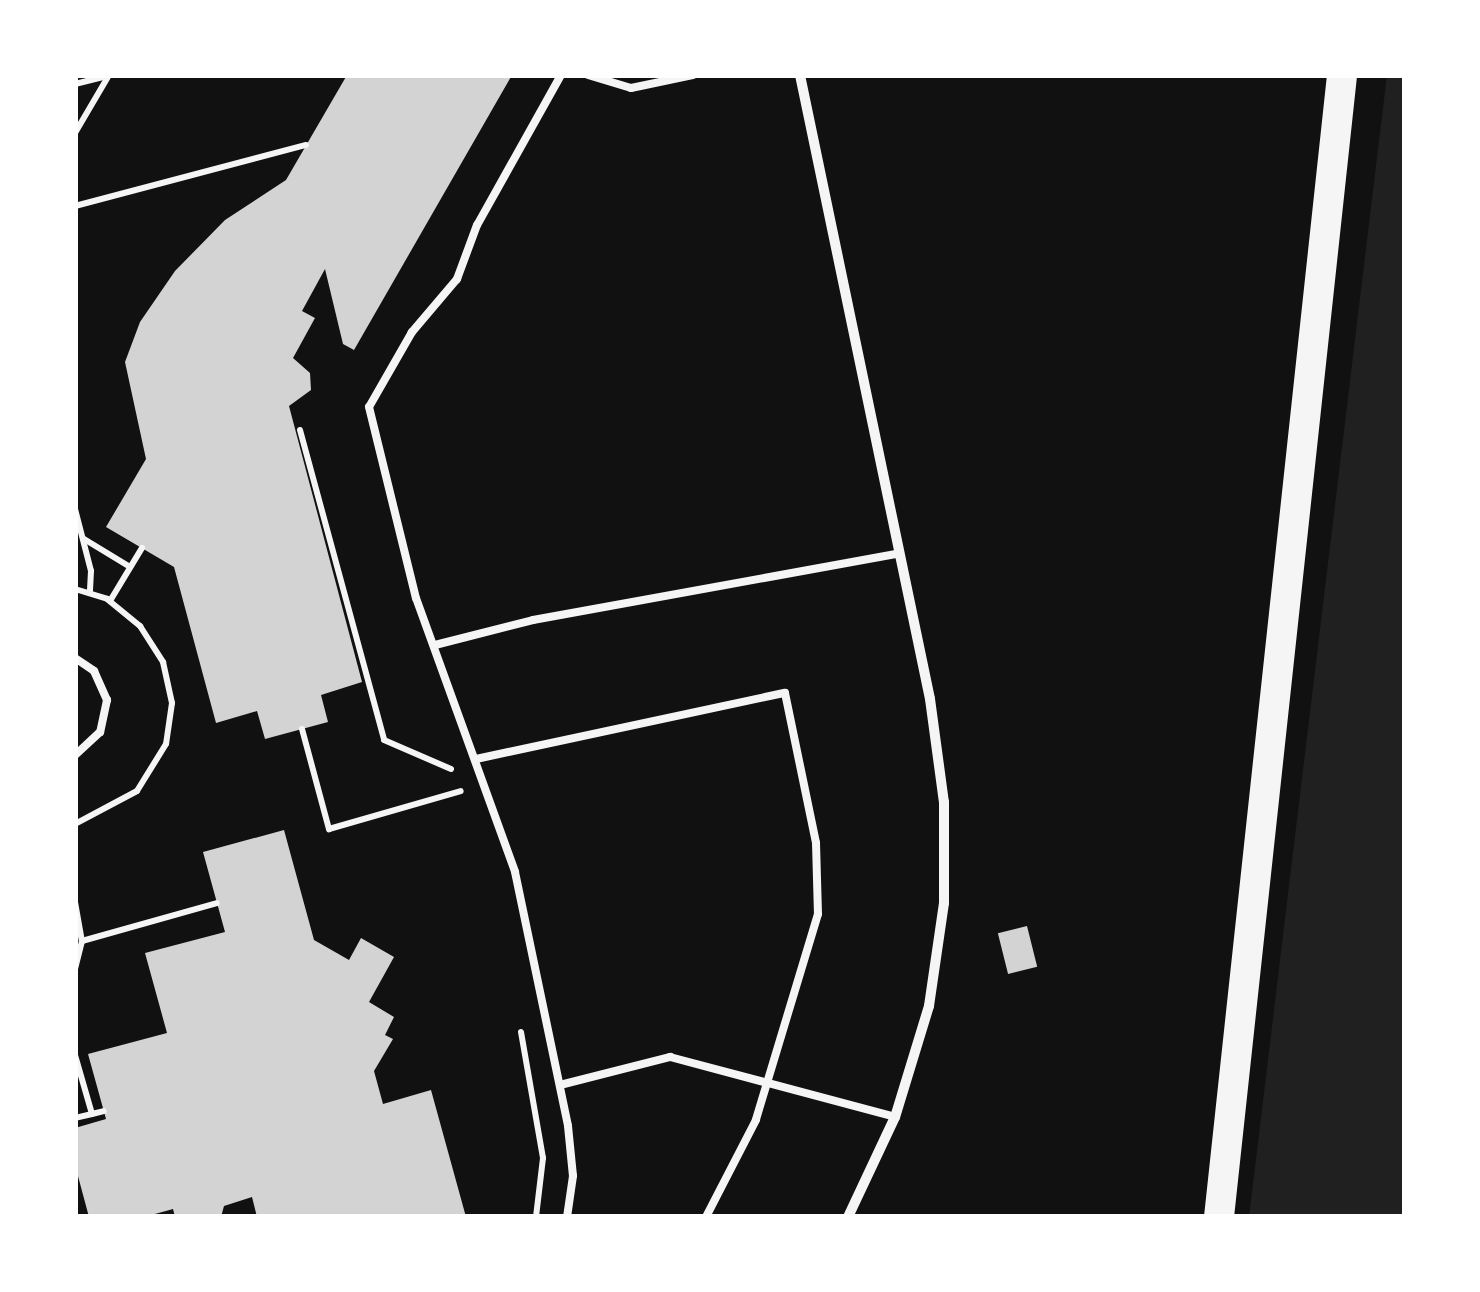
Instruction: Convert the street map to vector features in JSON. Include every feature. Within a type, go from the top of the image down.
[{"type":"highway","points":[[1218,1217],[1342,75]]},
{"type":"highway","points":[[1340,121],[1352,75]]},
{"type":"street","points":[[800,75],[938,748],[945,852],[935,972],[895,1117],[848,1217]]},
{"type":"lane","points":[[561,75],[442,305],[412,332],[369,406],[416,598],[516,872],[560,1085],[573,1176],[567,1217]]},
{"type":"lane","points":[[588,75],[631,88],[693,75]]},
{"type":"lane","points":[[435,645],[532,620],[900,553]]},
{"type":"lane","points":[[75,658],[94,671],[107,700],[100,732],[75,754]]},
{"type":"lane","points":[[476,759],[785,693],[821,885],[810,953],[770,1082],[706,1217]]},
{"type":"lane","points":[[560,1085],[670,1057],[895,1117]]},
{"type":"path","points":[[75,84],[109,75]]},
{"type":"path","points":[[75,133],[109,75]]},
{"type":"path","points":[[75,206],[306,145]]},
{"type":"path","points":[[300,430],[384,740],[450,767],[471,808]]},
{"type":"path","points":[[75,509],[90,592]]},
{"type":"path","points":[[82,538],[130,567]]},
{"type":"path","points":[[110,601],[142,548]]},
{"type":"path","points":[[75,588],[110,601],[140,626],[163,662],[171,724],[159,760],[137,791],[75,824]]},
{"type":"path","points":[[302,729],[328,830],[462,791]]},
{"type":"path","points":[[75,902],[82,941],[75,968]]},
{"type":"path","points":[[82,941],[217,903]]},
{"type":"path","points":[[518,1017],[543,1158],[536,1217]]},
{"type":"path","points":[[75,1055],[92,1114]]},
{"type":"path","points":[[75,1118],[104,1111]]},
{"type":"shaded area","points":[[1387,75],[1405,75],[1405,1217],[1249,1217]]},
{"type":"building","points":[[347,75],[512,75],[354,350],[343,344],[325,269],[302,311],[315,318],[293,358],[310,373],[311,390],[289,406],[362,682],[321,695],[328,722],[265,739],[257,711],[216,723],[174,567],[106,527],[146,459],[125,362],[140,322],[175,271],[225,220],[286,180]]},
{"type":"building","points":[[284,830],[314,940],[349,960],[361,938],[394,957],[369,1002],[394,1017],[385,1035],[393,1039],[374,1071],[383,1104],[431,1090],[466,1217],[257,1217],[252,1197],[224,1206],[221,1217],[175,1217],[173,1209],[144,1217],[89,1217],[75,1165],[75,1128],[106,1119],[88,1054],[167,1033],[145,953],[225,932],[203,852]]},
{"type":"building","points":[[1027,926],[1037,967],[1008,974],[998,933]]}]
